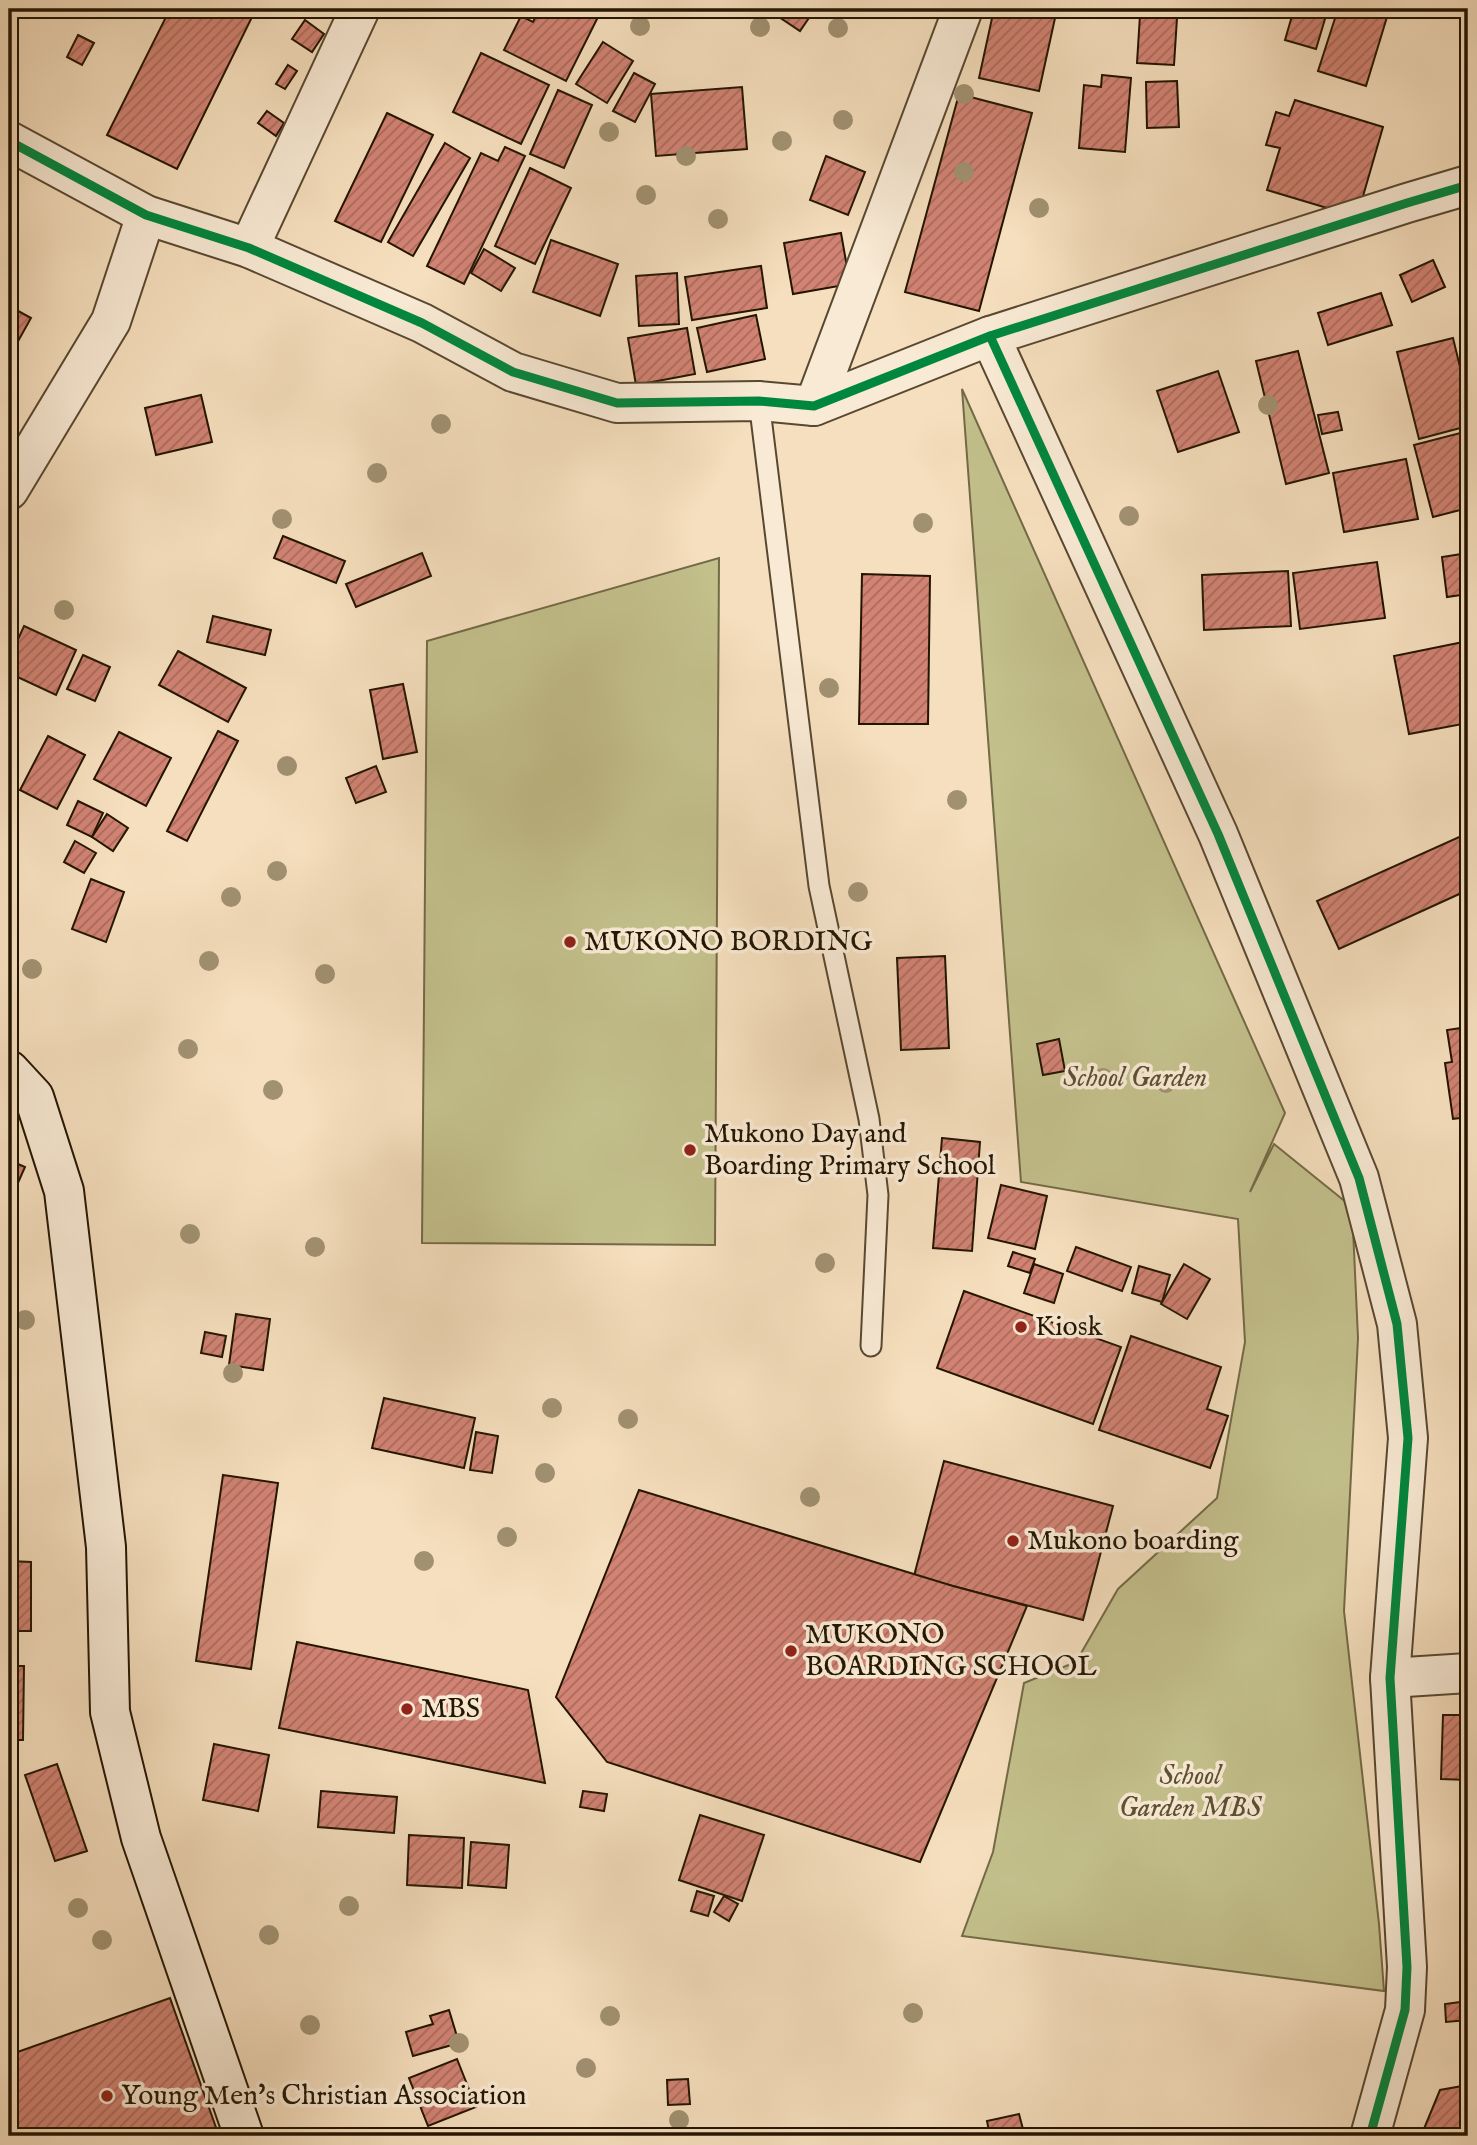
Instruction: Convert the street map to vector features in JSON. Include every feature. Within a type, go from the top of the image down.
[{"type":"street","points":[[249,247],[360,9]]},
{"type":"street","points":[[814,406],[962,9]]},
{"type":"street","points":[[9,141],[146,215],[249,247],[422,323],[513,372],[617,402],[759,401],[814,406],[990,336],[1407,202],[1468,185]]},
{"type":"street","points":[[9,491],[111,321],[146,215]]},
{"type":"street","points":[[990,336],[1218,834],[1359,1178],[1398,1324],[1408,1438],[1390,1678],[1406,1967],[1405,2010],[1370,2136]]},
{"type":"street","points":[[9,1070],[34,1097],[64,1191],[106,1547],[110,1712],[141,1838],[244,2136]]},
{"type":"street","points":[[1390,1678],[1468,1673]]},
{"type":"lane","points":[[759,401],[819,886],[869,1119],[878,1195],[871,1346]]},
{"type":"green space","name":"School Garden MBS","points":[[962,389],[1285,1113],[1250,1192],[1274,1144],[1352,1207],[1358,1338],[1344,1611],[1384,1991],[962,1936],[993,1852],[1024,1683],[1076,1662],[1118,1589],[1217,1498],[1245,1342],[1238,1219],[1021,1182]]},
{"type":"green space","name":"MUKONO BORDING","points":[[719,558],[715,1245],[422,1243],[427,641]]},
{"type":"building","points":[[170,9],[244,9],[254,13],[177,169],[107,135]]},
{"type":"building","points":[[540,9],[602,9],[566,81],[504,50],[521,16],[533,22]]},
{"type":"building","points":[[767,9],[815,9],[800,31]]},
{"type":"building","points":[[994,9],[1057,9],[1039,91],[979,78]]},
{"type":"building","points":[[1294,9],[1328,9],[1316,49],[1285,40]]},
{"type":"building","points":[[1338,9],[1361,9],[1387,17],[1366,86],[1318,71]]},
{"type":"building","points":[[1140,15],[1177,18],[1174,65],[1137,63]]},
{"type":"building","points":[[305,20],[324,34],[312,52],[292,39]]},
{"type":"building","points":[[78,35],[94,43],[82,65],[67,57]]},
{"type":"building","points":[[603,42],[633,61],[607,103],[576,84]]},
{"type":"building","points":[[481,53],[549,85],[521,144],[453,112]]},
{"type":"building","points":[[288,65],[297,71],[285,89],[276,84]]},
{"type":"building","points":[[634,73],[655,84],[635,122],[613,111]]},
{"type":"building","points":[[1102,75],[1131,78],[1125,152],[1079,148],[1084,85],[1101,87]]},
{"type":"building","points":[[1177,81],[1179,127],[1147,128],[1146,82]]},
{"type":"building","points":[[742,87],[747,149],[656,156],[651,94]]},
{"type":"building","points":[[558,90],[592,105],[564,168],[530,154]]},
{"type":"building","points":[[959,94],[1032,113],[979,311],[905,292]]},
{"type":"building","points":[[1295,100],[1383,127],[1357,217],[1267,190],[1280,148],[1266,145],[1276,112],[1289,116]]},
{"type":"building","points":[[267,111],[284,123],[276,136],[258,123]]},
{"type":"building","points":[[387,113],[433,135],[381,242],[335,221]]},
{"type":"building","points":[[445,143],[470,158],[413,256],[388,242]]},
{"type":"building","points":[[505,147],[525,156],[464,284],[427,266],[481,153],[498,161]]},
{"type":"building","points":[[826,156],[865,172],[848,215],[810,200]]},
{"type":"building","points":[[530,168],[571,188],[535,264],[495,246]]},
{"type":"building","points":[[841,233],[850,284],[793,294],[784,243]]},
{"type":"building","points":[[551,240],[618,264],[600,316],[533,292]]},
{"type":"building","points":[[484,249],[515,268],[501,291],[471,273]]},
{"type":"building","points":[[1433,260],[1445,287],[1412,302],[1400,275]]},
{"type":"building","points":[[761,266],[767,308],[692,320],[685,277]]},
{"type":"building","points":[[677,273],[679,324],[639,326],[636,276]]},
{"type":"building","points":[[1381,293],[1392,325],[1328,345],[1318,313]]},
{"type":"building","points":[[9,306],[31,318],[12,352],[9,351]]},
{"type":"building","points":[[756,315],[765,359],[707,372],[697,328]]},
{"type":"building","points":[[687,328],[695,374],[636,385],[628,338]]},
{"type":"building","points":[[1453,338],[1468,400],[1468,426],[1419,439],[1397,352]]},
{"type":"building","points":[[1298,351],[1329,473],[1286,484],[1256,361]]},
{"type":"building","points":[[1218,371],[1239,432],[1178,452],[1157,391]]},
{"type":"building","points":[[201,395],[212,442],[156,455],[145,408]]},
{"type":"building","points":[[1338,412],[1342,430],[1322,434],[1318,415]]},
{"type":"building","points":[[1468,431],[1468,508],[1433,517],[1414,445]]},
{"type":"building","points":[[1406,459],[1418,519],[1344,532],[1333,473]]},
{"type":"building","points":[[283,536],[345,561],[336,583],[274,558]]},
{"type":"building","points":[[422,553],[431,576],[356,607],[346,584]]},
{"type":"building","points":[[1468,553],[1468,594],[1447,597],[1442,557]]},
{"type":"building","points":[[1377,562],[1385,618],[1300,629],[1293,573]]},
{"type":"building","points":[[1288,571],[1291,626],[1204,630],[1202,575]]},
{"type":"building","points":[[862,574],[930,576],[928,724],[859,724]]},
{"type":"building","points":[[213,616],[271,630],[265,655],[207,642]]},
{"type":"building","points":[[24,626],[76,650],[56,695],[9,673],[9,659]]},
{"type":"building","points":[[1468,641],[1468,723],[1409,734],[1394,656]]},
{"type":"building","points":[[178,651],[246,688],[228,722],[159,685]]},
{"type":"building","points":[[83,655],[110,667],[95,701],[67,689]]},
{"type":"building","points":[[403,684],[417,752],[383,759],[370,690]]},
{"type":"building","points":[[218,731],[238,741],[187,841],[167,831]]},
{"type":"building","points":[[119,732],[171,758],[146,806],[94,779]]},
{"type":"building","points":[[48,736],[85,755],[57,809],[20,790]]},
{"type":"building","points":[[376,766],[386,792],[356,803],[346,778]]},
{"type":"building","points":[[78,801],[103,813],[92,837],[67,825]]},
{"type":"building","points":[[107,814],[128,828],[113,851],[92,837]]},
{"type":"building","points":[[1468,833],[1468,890],[1339,949],[1317,901]]},
{"type":"building","points":[[75,841],[96,853],[84,873],[64,862]]},
{"type":"building","points":[[91,879],[124,892],[106,942],[72,929]]},
{"type":"building","points":[[945,956],[949,1048],[901,1050],[897,958]]},
{"type":"building","points":[[1468,1027],[1468,1117],[1453,1119],[1445,1063],[1452,1062],[1447,1030]]},
{"type":"building","points":[[1059,1039],[1065,1071],[1043,1075],[1037,1044]]},
{"type":"building","points":[[942,1138],[980,1142],[972,1251],[933,1248]]},
{"type":"building","points":[[9,1160],[25,1167],[9,1203]]},
{"type":"building","points":[[1001,1185],[1047,1196],[1035,1249],[988,1238]]},
{"type":"building","points":[[1076,1247],[1131,1267],[1122,1291],[1067,1271]]},
{"type":"building","points":[[1013,1252],[1035,1259],[1030,1273],[1008,1266]]},
{"type":"building","points":[[1034,1264],[1063,1274],[1054,1303],[1024,1293]]},
{"type":"building","points":[[1184,1264],[1210,1279],[1187,1319],[1161,1304]]},
{"type":"building","points":[[1139,1266],[1170,1275],[1162,1302],[1132,1293]]},
{"type":"building","points":[[964,1291],[1121,1347],[1093,1424],[937,1368]]},
{"type":"building","points":[[236,1314],[270,1319],[263,1370],[229,1365]]},
{"type":"building","points":[[205,1332],[226,1336],[222,1357],[201,1353]]},
{"type":"building","points":[[1131,1336],[1221,1367],[1207,1409],[1228,1416],[1210,1468],[1099,1430]]},
{"type":"building","points":[[384,1398],[475,1418],[464,1468],[372,1448]]},
{"type":"building","points":[[476,1432],[498,1436],[492,1473],[470,1470]]},
{"type":"building","name":"Mukono boarding","points":[[944,1461],[1113,1506],[1083,1620],[914,1576]]},
{"type":"building","points":[[223,1475],[278,1483],[251,1669],[196,1661]]},
{"type":"building","name":"MUKONO BOARDING SCHOOL","points":[[639,1490],[1027,1606],[920,1862],[607,1762],[556,1697]]},
{"type":"building","points":[[9,1561],[31,1562],[31,1631],[9,1631]]},
{"type":"building","name":"MBS","points":[[297,1642],[528,1690],[545,1783],[279,1728]]},
{"type":"building","points":[[9,1666],[24,1666],[23,1740],[9,1740]]},
{"type":"building","points":[[1443,1715],[1468,1715],[1468,1780],[1441,1779]]},
{"type":"building","points":[[214,1744],[269,1755],[258,1811],[203,1800]]},
{"type":"building","points":[[57,1764],[87,1851],[55,1861],[25,1775]]},
{"type":"building","points":[[321,1791],[397,1797],[394,1833],[318,1827]]},
{"type":"building","points":[[583,1791],[607,1794],[604,1811],[580,1807]]},
{"type":"building","points":[[700,1815],[764,1835],[742,1901],[679,1880]]},
{"type":"building","points":[[409,1835],[464,1838],[462,1888],[407,1885]]},
{"type":"building","points":[[471,1842],[509,1845],[506,1888],[468,1885]]},
{"type":"building","points":[[697,1891],[714,1896],[708,1916],[691,1911]]},
{"type":"building","points":[[724,1896],[738,1904],[729,1921],[714,1912]]},
{"type":"building","name":"Young Men's Christian Association","points":[[170,1998],[219,2136],[9,2136],[9,2055]]},
{"type":"building","points":[[1468,2001],[1468,2020],[1446,2022],[1445,2004]]},
{"type":"building","points":[[449,2010],[459,2043],[413,2056],[406,2032],[433,2024],[430,2016]]},
{"type":"building","points":[[457,2059],[476,2107],[428,2126],[409,2078]]},
{"type":"building","points":[[688,2079],[690,2104],[668,2105],[667,2080]]},
{"type":"building","points":[[1468,2085],[1468,2136],[1421,2136],[1440,2090]]},
{"type":"building","points":[[1019,2114],[1024,2133],[990,2136],[987,2121]]},
{"type":"cycle path","points":[[9,141],[146,215],[249,248],[422,323],[513,372],[617,403],[759,401],[814,406],[990,336],[1468,185]]},
{"type":"cycle path","points":[[990,336],[1218,834],[1359,1178],[1397,1324],[1408,1438],[1390,1678],[1407,1967],[1405,2010],[1370,2136]]},
{"type":"place","name":"MUKONO BORDING","points":[[570,942]]},
{"type":"place","name":"Mukono Day and Boarding Primary School","points":[[690,1150]]},
{"type":"place","name":"Kiosk","points":[[1021,1327]]},
{"type":"place","name":"Mukono boarding","points":[[1013,1541]]},
{"type":"place","name":"MUKONO BOARDING SCHOOL","points":[[791,1651]]},
{"type":"place","name":"MBS","points":[[407,1709]]},
{"type":"place","name":"Young Men's Christian Association","points":[[107,2096]]},
{"type":"park label","name":"School Garden","points":[[1135,1078]]}]
